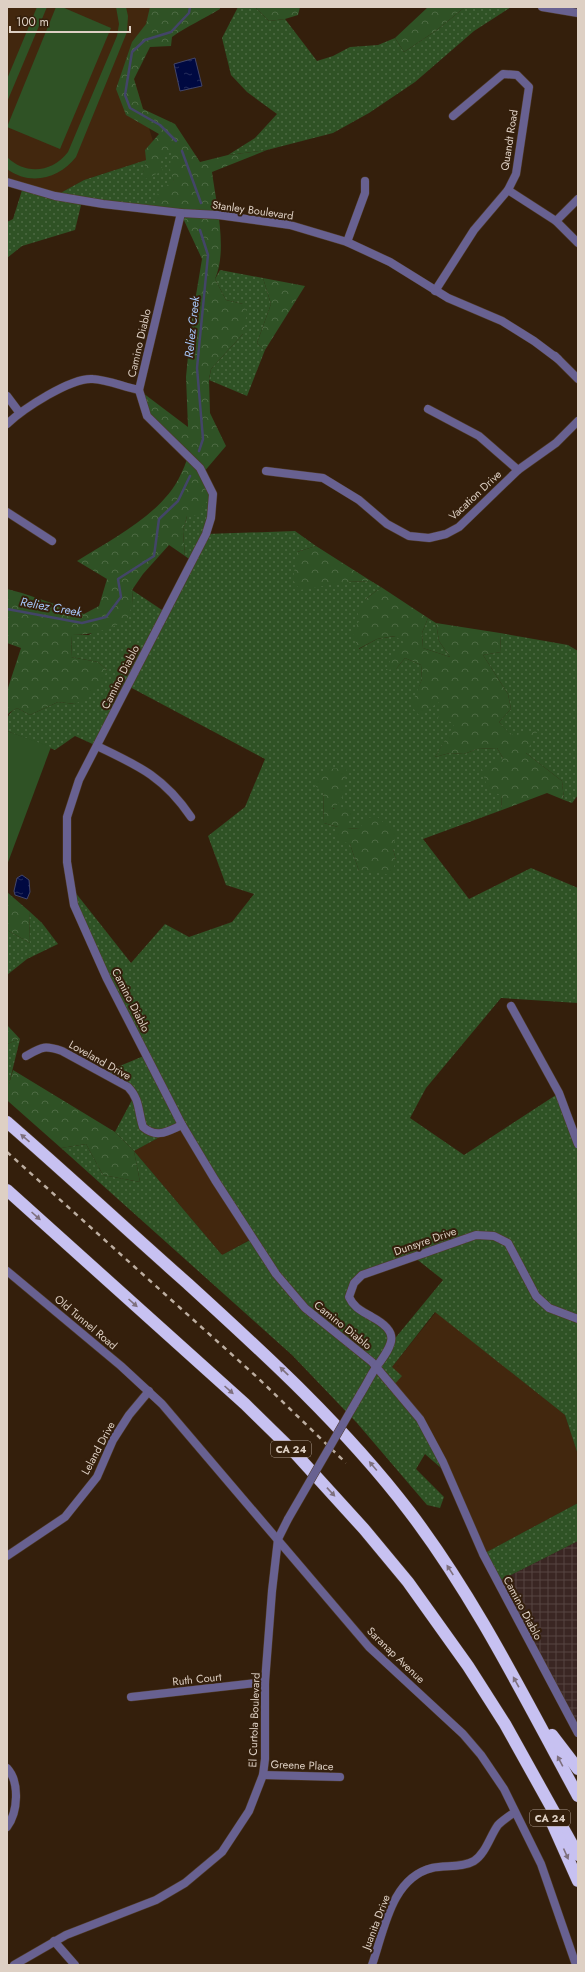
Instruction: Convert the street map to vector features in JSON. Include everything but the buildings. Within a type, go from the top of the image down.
[{"type":"highway","points":[[7,1122],[270,1358],[354,1444],[408,1510],[445,1562],[479,1616],[578,1796]]},
{"type":"highway","name":"CA 24","points":[[7,1190],[245,1404],[334,1494],[386,1555],[429,1610],[487,1694],[522,1754],[578,1881]]},
{"type":"highway","points":[[535,1716],[567,1753],[578,1769]]},
{"type":"highway","points":[[522,1754],[578,1855]]},
{"type":"street","points":[[542,7],[578,13]]},
{"type":"street","name":"Quandt Road","points":[[435,291],[474,230],[508,190],[516,174],[529,87],[526,82],[517,75],[503,74],[453,116]]},
{"type":"street","points":[[347,242],[365,193],[365,180]]},
{"type":"street","name":"Stanley Boulevard","points":[[7,182],[54,196],[103,204],[181,213],[218,215],[290,225],[347,242],[390,262],[435,291],[502,321],[510,322],[536,337],[578,379]]},
{"type":"street","points":[[508,190],[556,221],[578,243]]},
{"type":"street","points":[[556,221],[578,199]]},
{"type":"street","name":"Camino Diablo","points":[[181,213],[139,390],[147,416],[200,468],[213,494],[211,518],[206,534],[79,780],[67,818],[67,862],[74,905],[107,979],[182,1125],[215,1180],[276,1274],[305,1308],[322,1324],[367,1358],[420,1420],[437,1449],[483,1554],[578,1733]]},
{"type":"street","points":[[7,424],[19,412],[73,382],[93,379],[139,390]]},
{"type":"street","points":[[7,396],[19,412]]},
{"type":"street","points":[[428,409],[479,436],[518,470]]},
{"type":"street","name":"Vacation Drive","points":[[266,471],[322,478],[359,500],[387,524],[409,536],[429,538],[446,534],[459,527],[518,470],[556,443],[578,422]]},
{"type":"street","points":[[7,512],[52,541]]},
{"type":"street","points":[[97,746],[137,765],[155,776],[167,787],[191,817]]},
{"type":"street","points":[[512,1006],[559,1093],[578,1144]]},
{"type":"street","name":"Loveland Drive","points":[[26,1056],[42,1046],[53,1048],[62,1051],[128,1087],[135,1094],[139,1103],[143,1127],[150,1133],[158,1134],[182,1125]]},
{"type":"street","name":"Dunsyre Drive","points":[[376,1368],[386,1354],[391,1342],[391,1335],[385,1324],[353,1306],[349,1297],[354,1283],[362,1275],[476,1235],[494,1236],[508,1243],[536,1296],[549,1308],[578,1319]]},
{"type":"street","name":"Old Tunnel Road","points":[[7,1271],[149,1391]]},
{"type":"street","name":"El Curtola Boulevard","points":[[14,1965],[54,1941],[156,1900],[185,1883],[222,1852],[237,1831],[249,1811],[263,1775],[265,1759],[266,1682],[272,1591],[278,1540],[288,1519],[376,1368]]},
{"type":"street","name":"Saranap Avenue","points":[[149,1391],[184,1428],[368,1647],[463,1734],[493,1771],[515,1812],[548,1882],[576,1965]]},
{"type":"street","name":"Leland Drive","points":[[7,1556],[65,1517],[97,1476],[113,1440],[149,1391]]},
{"type":"street","name":"Ruth Court","points":[[131,1697],[266,1682]]},
{"type":"street","points":[[7,1768],[14,1781],[16,1797],[14,1811],[7,1827]]},
{"type":"street","name":"Greene Place","points":[[263,1775],[340,1777]]},
{"type":"street","name":"Juanita Drive","points":[[372,1965],[396,1899],[406,1883],[432,1868],[468,1864],[475,1860],[482,1853],[499,1824],[515,1812]]},
{"type":"street","points":[[54,1941],[75,1965]]},
{"type":"shaded area","points":[[7,7],[166,7],[153,25],[134,79],[157,154],[146,160],[84,180],[55,196],[7,182]]},
{"type":"shaded area","points":[[182,1125],[253,1238],[222,1255],[134,1151]]},
{"type":"shaded area","points":[[436,1312],[565,1415],[578,1455],[578,1503],[483,1554],[443,1462],[392,1386],[392,1367]]},
{"type":"shaded area","points":[[578,1541],[578,1733],[497,1582]]},
{"type":"green space","points":[[37,7],[47,7],[7,102],[7,79]]},
{"type":"green space","points":[[56,7],[62,7],[111,28],[60,149],[7,127]]},
{"type":"green space","points":[[116,7],[126,7],[128,16],[127,32],[76,157],[61,171],[44,178],[25,177],[7,169],[7,157],[22,167],[38,169],[46,168],[54,164],[62,159],[68,152],[117,36],[119,24]]},
{"type":"green space","points":[[150,7],[220,7],[220,9],[172,37],[171,46],[150,47],[134,79],[143,109],[175,124],[200,162],[228,155],[267,150],[212,172],[221,241],[219,267],[215,279],[226,300],[243,304],[247,312],[243,334],[211,369],[209,379],[210,413],[226,446],[203,473],[213,494],[195,516],[187,516],[183,531],[185,556],[169,545],[143,574],[132,590],[133,603],[127,620],[101,631],[72,635],[71,657],[98,662],[107,670],[101,683],[92,695],[75,704],[58,702],[30,715],[17,708],[7,716],[7,691],[21,648],[7,643],[7,589],[84,614],[99,606],[107,579],[77,561],[149,514],[172,490],[180,476],[188,456],[147,416],[139,390],[188,427],[186,377],[191,325],[202,259],[181,214],[153,209],[159,190],[174,181],[170,170],[171,151],[159,157],[163,171],[141,181],[146,160],[145,150],[159,134],[126,115],[116,89],[132,42],[146,24]]},
{"type":"green space","points":[[238,7],[255,7],[269,21],[285,19],[317,61],[333,56],[350,47],[378,45],[395,38],[404,52],[437,30],[465,7],[511,7],[474,31],[415,82],[369,113],[333,133],[267,150],[228,155],[255,138],[277,114],[247,92],[231,75],[222,38]]},
{"type":"green space","points":[[255,7],[300,7],[298,15],[285,19],[269,21]]},
{"type":"green space","points":[[428,7],[465,7],[437,30],[404,52],[395,38]]},
{"type":"green space","points":[[171,150],[174,181],[153,209],[82,201],[75,230],[22,246],[7,258],[7,222],[13,219],[23,187],[55,196],[84,180],[146,160],[142,180],[158,155]]},
{"type":"green space","points":[[220,270],[263,278],[271,304],[257,343],[265,350],[247,396],[209,380],[211,369],[243,334],[243,304],[226,300],[215,279]]},
{"type":"green space","points":[[263,278],[305,286],[265,350],[257,343],[271,304]]},
{"type":"green space","points":[[213,494],[206,534],[295,531],[316,546],[297,552],[347,582],[371,581],[381,587],[366,599],[360,620],[359,649],[377,639],[396,636],[406,643],[396,669],[405,658],[421,665],[422,679],[418,690],[442,701],[456,723],[435,757],[450,753],[464,754],[477,749],[497,748],[503,758],[501,795],[502,810],[423,839],[469,899],[531,868],[578,888],[578,1003],[501,998],[426,1088],[410,1118],[464,1155],[559,1093],[578,1144],[578,1455],[565,1415],[435,1312],[392,1367],[402,1376],[392,1387],[420,1420],[449,1475],[425,1454],[416,1469],[444,1497],[440,1508],[427,1505],[357,1423],[292,1355],[61,1148],[86,1144],[103,1175],[140,1182],[134,1151],[115,1132],[133,1098],[128,1087],[103,1073],[146,1055],[107,979],[71,887],[131,963],[165,924],[189,937],[232,922],[254,894],[226,885],[208,836],[245,807],[265,759],[128,686],[97,746],[75,736],[55,750],[7,731],[8,717],[11,712],[17,708],[30,715],[58,702],[75,704],[107,670],[98,662],[71,657],[72,635],[89,635],[133,603],[132,590],[165,612],[192,561],[185,556],[183,531],[187,516]],"holes":[[[323,790],[346,828],[360,829],[393,849],[396,860],[377,871],[359,871],[350,844],[338,827],[324,823]],[[182,1125],[252,1239],[222,1255],[134,1151]],[[414,1257],[443,1280],[392,1342],[391,1335],[349,1297],[362,1275]]]},
{"type":"green space","points":[[316,546],[371,581],[347,582],[300,590],[293,580],[297,552]]},
{"type":"green space","points":[[381,587],[428,618],[422,633],[423,648],[450,657],[439,641],[436,623],[500,633],[501,652],[483,655],[508,694],[511,709],[499,722],[511,735],[538,730],[526,753],[562,781],[564,800],[547,793],[502,810],[501,795],[488,791],[482,769],[503,758],[497,748],[477,749],[464,754],[450,753],[435,757],[455,723],[438,719],[441,701],[419,715],[411,706],[422,679],[421,665],[405,658],[396,669],[386,670],[394,652],[405,643],[395,636],[377,639],[358,649],[352,631],[360,620],[357,611],[366,599]]},
{"type":"green space","points":[[428,618],[436,623],[439,641],[450,657],[423,648],[422,633]]},
{"type":"green space","points":[[500,633],[568,645],[578,651],[578,795],[572,803],[564,800],[562,781],[526,753],[499,722],[511,709],[508,694],[483,655],[501,652]]},
{"type":"green space","points":[[7,731],[51,747],[7,865]]},
{"type":"green space","points":[[347,768],[342,799],[333,809],[354,807],[347,828],[360,829],[364,819],[376,816],[396,833],[393,849],[396,860],[391,876],[377,871],[359,871],[350,844],[335,839],[338,827],[324,823],[323,791],[314,785],[325,769]]},
{"type":"green space","points":[[7,892],[29,911],[30,943],[7,930]]},
{"type":"green space","points":[[29,911],[42,923],[58,944],[27,959],[7,975],[7,930],[30,943]]},
{"type":"green space","points":[[7,1025],[20,1039],[7,1044]]},
{"type":"green space","points":[[20,1039],[9,1084],[9,1102],[7,1100],[7,1044]]},
{"type":"green space","points":[[13,1070],[115,1132],[134,1151],[140,1182],[103,1175],[86,1144],[61,1148],[9,1102],[9,1084]]},
{"type":"green space","points":[[578,1503],[578,1541],[497,1582],[483,1554]]},
{"type":"water","points":[[195,58],[202,86],[180,91],[174,64]]},
{"type":"water","points":[[22,875],[29,880],[30,892],[27,899],[15,895],[14,891],[17,878]]},
{"type":"waterway","name":"Reliez Creek","points":[[176,141],[160,125],[130,108],[125,95],[132,52],[145,40],[171,32],[189,13],[190,7]]},
{"type":"waterway","name":"Reliez Creek","points":[[182,151],[201,203]]},
{"type":"waterway","name":"Reliez Creek","points":[[199,451],[203,439],[197,368],[208,255],[200,230]]},
{"type":"waterway","name":"Reliez Creek","points":[[7,609],[82,623],[106,617],[121,597],[118,579],[154,556],[159,519],[178,501],[190,476]]},
{"type":"railway","points":[[7,1152],[258,1378],[346,1463]]}]
